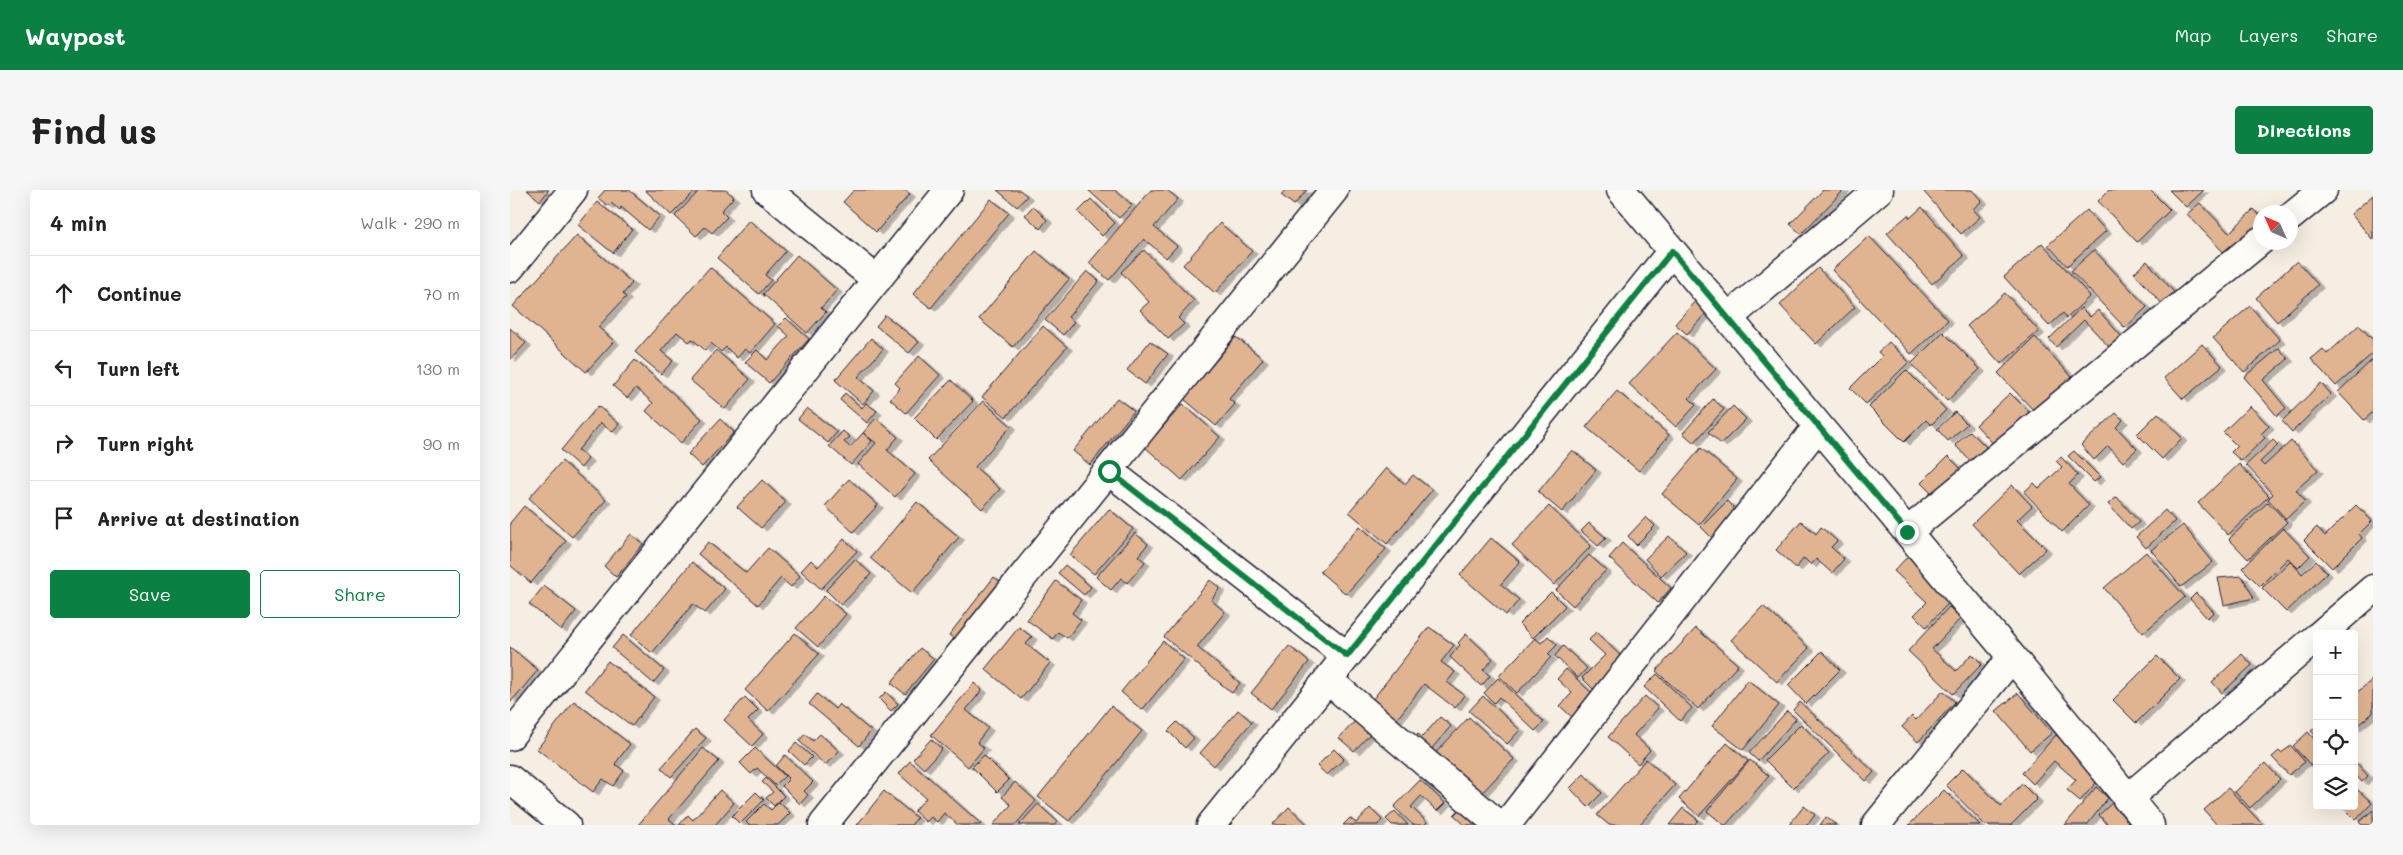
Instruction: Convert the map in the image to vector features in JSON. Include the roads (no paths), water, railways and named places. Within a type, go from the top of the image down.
[{"type":"street","points":[[510,268],[573,190]]},
{"type":"street","points":[[766,190],[877,280]]},
{"type":"street","points":[[510,736],[949,190]]},
{"type":"street","points":[[823,825],[1334,190]]},
{"type":"street","points":[[1621,190],[2012,657],[2150,825]]},
{"type":"street","points":[[1728,318],[1879,190]]},
{"type":"street","points":[[2298,210],[2323,190]]},
{"type":"street","points":[[1907,532],[2253,247]]},
{"type":"street","points":[[1211,825],[1672,251]]},
{"type":"street","points":[[1506,825],[1818,426]]},
{"type":"street","points":[[1109,471],[1347,656]]},
{"type":"street","points":[[2326,630],[2373,589]]},
{"type":"street","points":[[2127,798],[2313,640]]},
{"type":"street","points":[[1876,825],[2012,657]]},
{"type":"street","points":[[1328,680],[1499,825]]},
{"type":"street","points":[[510,779],[566,825]]}]
